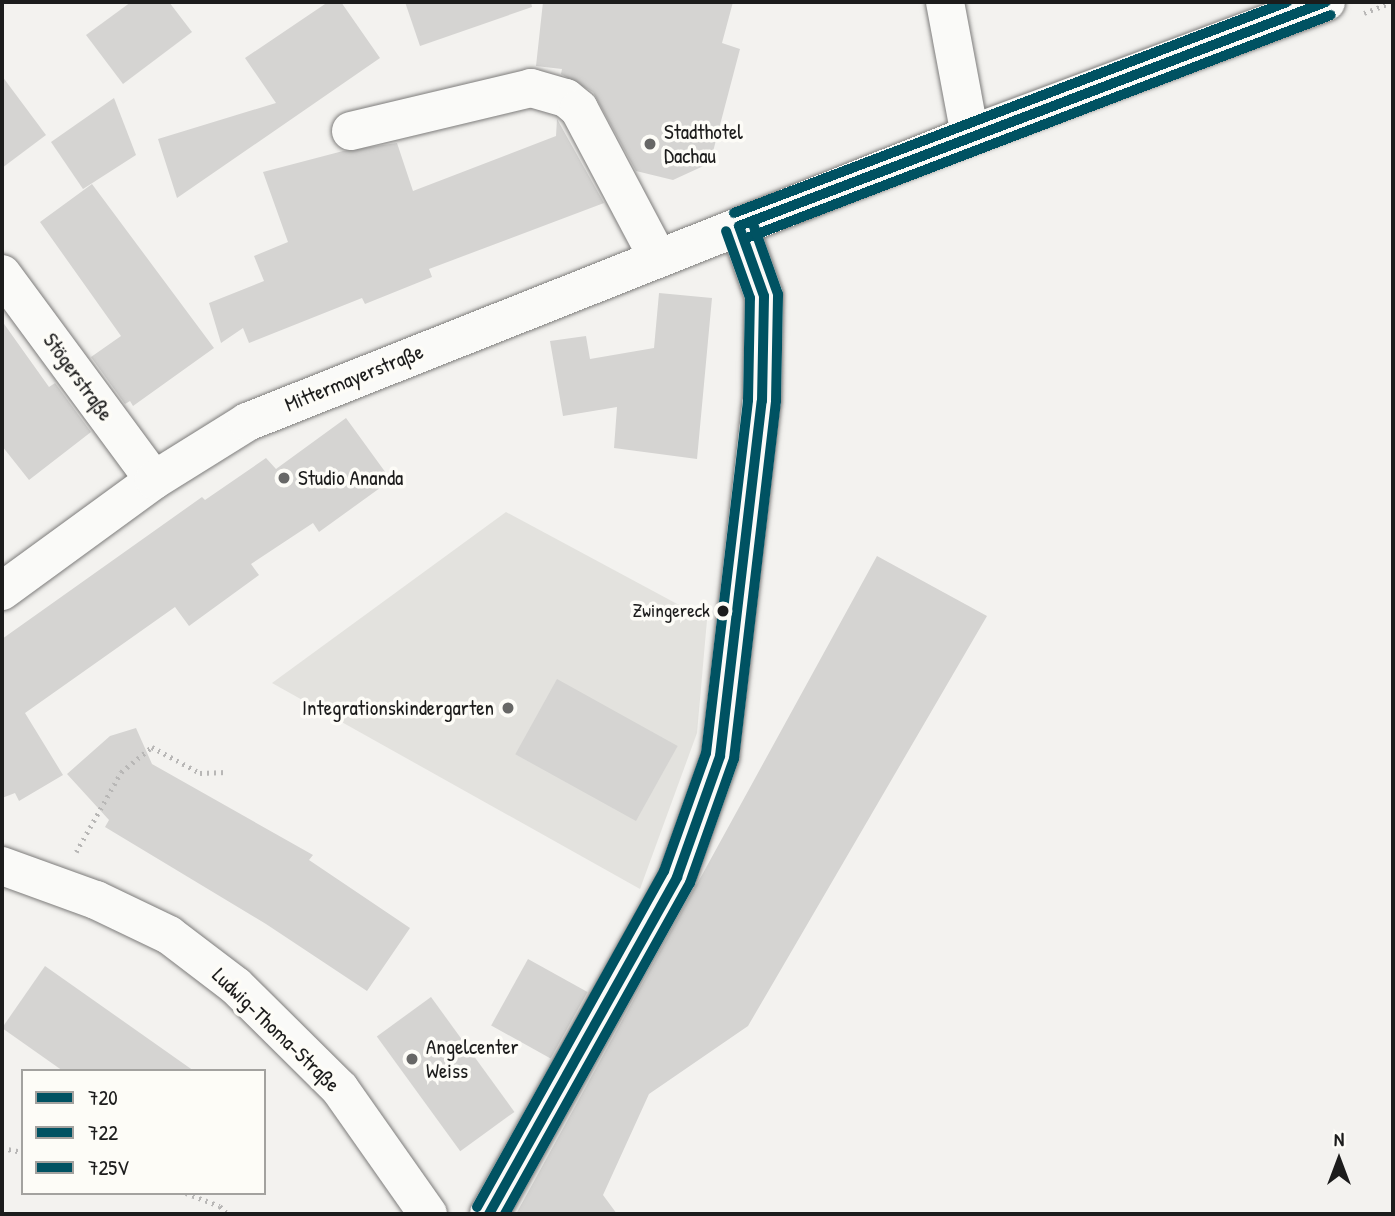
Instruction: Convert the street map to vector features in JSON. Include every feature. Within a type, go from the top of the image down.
[{"type":"main road","points":[[945,2],[970,135]]},
{"type":"main road","name":"Mittermayerstraße","points":[[2,591],[154,480],[247,422],[970,135],[1326,2]]},
{"type":"main road","points":[[351,131],[531,88],[566,98],[579,109],[659,258]]},
{"type":"main road","points":[[489,1214],[677,877],[720,756],[762,401],[764,296],[739,226]]},
{"type":"main road","name":"Stögerstraße","points":[[2,274],[154,480]]},
{"type":"main road","name":"Ludwig-Thoma-Straße","points":[[2,866],[58,886],[169,935],[236,986],[340,1089],[428,1214]]},
{"type":"path","points":[[58,886],[121,772],[152,747],[200,773],[227,772]]},
{"type":"path","points":[[2,1148],[21,1152]]},
{"type":"path","points":[[191,1195],[220,1206],[228,1214]]},
{"type":"shaded area","name":"Integrationskindergarten","points":[[506,512],[707,620],[697,733],[640,889],[272,683]]},
{"type":"building","points":[[131,2],[169,2],[192,32],[123,84],[86,35]]},
{"type":"building","points":[[328,2],[341,2],[380,58],[177,198],[158,139],[276,103],[245,58]]},
{"type":"building","points":[[405,2],[531,2],[532,7],[420,46]]},
{"type":"building","points":[[543,2],[733,2],[722,43],[740,49],[710,163],[673,180],[636,171],[593,92],[561,74],[562,69],[536,66]]},
{"type":"building","points":[[2,76],[46,135],[2,168]]},
{"type":"building","points":[[114,98],[136,155],[83,189],[51,142]]},
{"type":"building","points":[[557,119],[604,203],[429,269],[432,277],[365,304],[362,298],[249,343],[243,328],[221,343],[209,303],[264,281],[254,256],[288,242],[263,172],[343,151],[397,143],[413,191],[556,136]]},
{"type":"building","points":[[92,184],[214,348],[133,406],[130,401],[125,404],[91,357],[121,336],[40,222]]},
{"type":"building","points":[[659,293],[712,298],[697,459],[614,448],[617,407],[563,416],[550,341],[586,336],[590,359],[654,348]]},
{"type":"building","points":[[2,321],[49,387],[55,383],[91,432],[29,480],[2,446]]},
{"type":"building","points":[[346,418],[391,480],[319,532],[313,523],[251,564],[259,575],[189,626],[175,607],[25,713],[63,775],[19,801],[15,793],[2,798],[2,639],[202,497],[205,500],[266,458],[276,469]]},
{"type":"building","points":[[877,556],[987,616],[748,1026],[649,1094],[603,1195],[617,1214],[516,1214]]},
{"type":"building","points":[[557,679],[678,746],[636,821],[515,754]]},
{"type":"building","points":[[136,728],[152,764],[313,855],[309,860],[410,928],[367,991],[266,924],[105,827],[109,820],[67,774],[110,736]]},
{"type":"building","points":[[528,959],[587,992],[551,1058],[491,1025]]},
{"type":"building","points":[[45,966],[191,1069],[60,1069],[2,1028]]},
{"type":"building","points":[[431,997],[514,1112],[460,1151],[377,1036]]},
{"type":"transit line","name":"725V","points":[[734,213],[1287,2]]},
{"type":"transit line","name":"720","points":[[739,226],[1326,2]]},
{"type":"transit line","name":"722","points":[[744,239],[1331,15]]},
{"type":"transit line","name":"722","points":[[505,1214],[690,883],[734,759],[776,401],[778,294],[752,221]]},
{"type":"transit line","name":"720","points":[[489,1214],[677,877],[720,756],[762,401],[764,296],[739,226]]},
{"type":"transit line","name":"725V","points":[[477,1207],[664,871],[706,753],[748,400],[750,298],[726,231]]},
{"type":"place","name":"Stadthotel Dachau","points":[[650,144]]},
{"type":"place","name":"Studio Ananda","points":[[284,478]]},
{"type":"place","name":"Zwingereck","points":[[723,611]]},
{"type":"place","name":"Integrationskindergarten","points":[[508,708]]},
{"type":"place","name":"Angelcenter Weiss","points":[[412,1059]]}]
